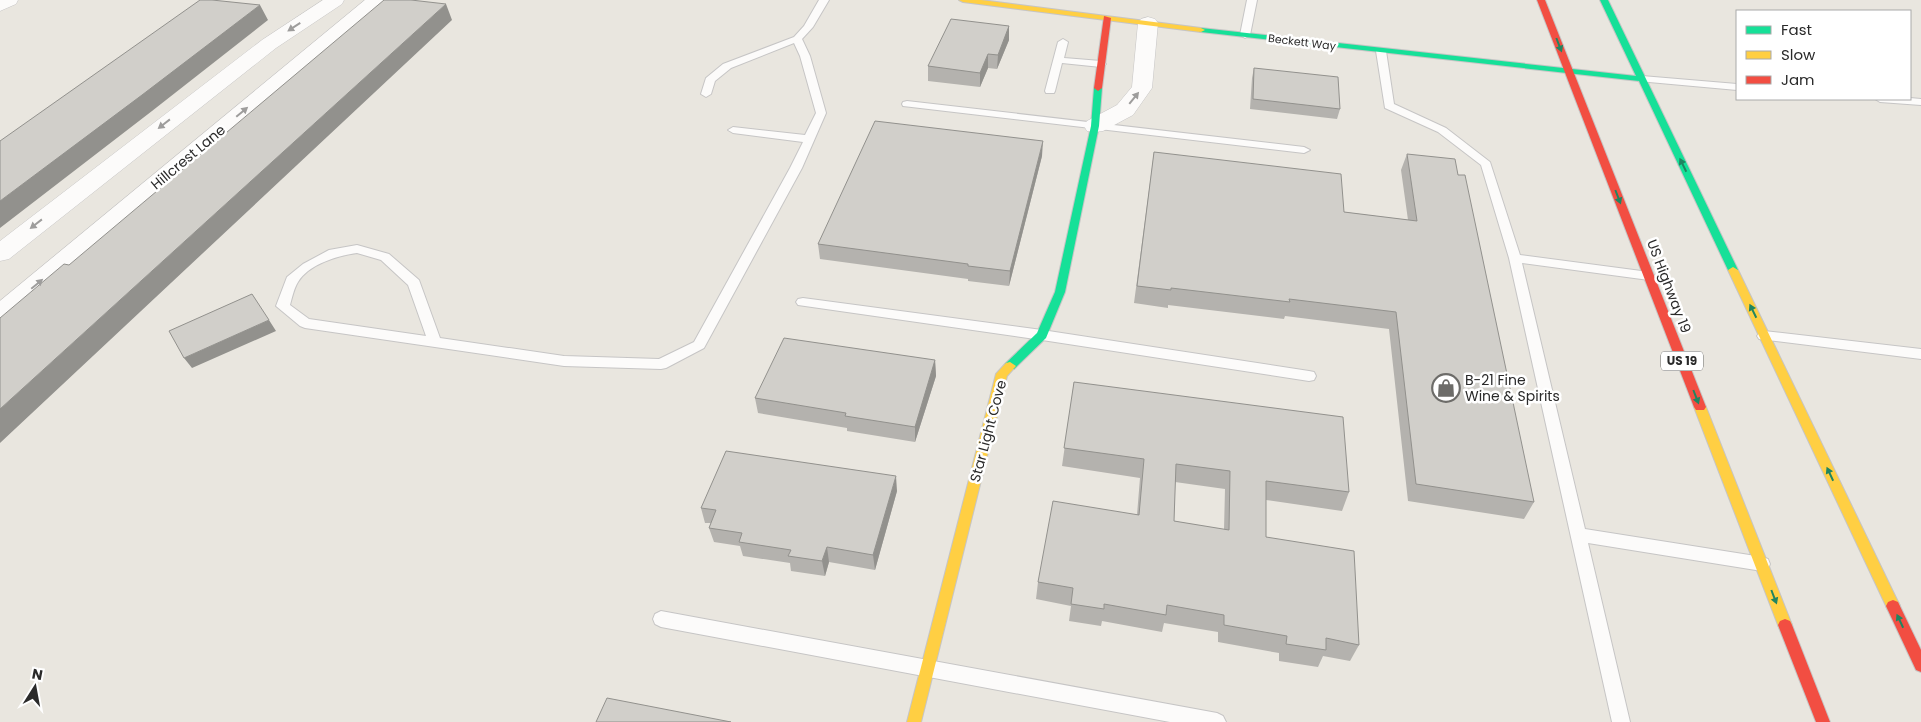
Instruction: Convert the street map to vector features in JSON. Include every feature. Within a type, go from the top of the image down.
[{"type":"main road","name":"Beckett Way","points":[[962,0],[1012,3],[1107,18],[1245,35],[1642,79]]},
{"type":"main road","name":"US Highway 19","points":[[1541,0],[1823,722]]},
{"type":"main road","points":[[1604,0],[1921,665]]},
{"type":"main road","name":"Star Light Cove","points":[[914,722],[1002,374],[1042,335],[1060,292],[1096,126],[1096,102],[1107,18]]},
{"type":"street","points":[[0,5],[9,0]]},
{"type":"street","points":[[0,253],[261,50],[335,0]]},
{"type":"street","name":"Hillcrest Lane","points":[[0,315],[376,0]]},
{"type":"street","points":[[1096,126],[1125,110],[1142,88],[1148,23]]},
{"type":"lane","points":[[706,94],[710,80],[726,66],[797,39],[808,28],[824,0]]},
{"type":"lane","points":[[1245,35],[1252,0]]},
{"type":"lane","points":[[434,342],[414,283],[385,256],[357,249],[333,253],[307,267],[292,280],[283,306],[305,323],[434,342],[564,361],[661,364],[699,345],[796,168],[821,112],[805,56],[797,39]]},
{"type":"lane","points":[[1050,91],[1063,42]]},
{"type":"lane","points":[[1381,51],[1389,106],[1442,130],[1486,164],[1515,258],[1621,722]]},
{"type":"lane","points":[[1058,60],[1101,64]]},
{"type":"lane","points":[[1642,79],[1736,87]]},
{"type":"lane","points":[[1894,100],[1921,102]]},
{"type":"lane","points":[[907,104],[1304,150]]},
{"type":"lane","points":[[733,130],[809,139]]},
{"type":"lane","points":[[1515,258],[1649,276]]},
{"type":"lane","points":[[803,302],[1042,335],[1309,376]]},
{"type":"lane","points":[[1764,336],[1921,354]]},
{"type":"lane","points":[[1578,535],[1762,564]]},
{"type":"lane","points":[[661,619],[1217,722]]},
{"type":"building","points":[[200,0],[260,5],[0,201],[0,141]]},
{"type":"building","points":[[384,0],[411,0],[446,4],[0,409],[0,318],[64,264],[69,265]]},
{"type":"building","points":[[951,19],[1009,26],[998,55],[988,54],[980,73],[928,66]]},
{"type":"building","points":[[1254,68],[1338,77],[1340,109],[1253,99]]},
{"type":"building","points":[[875,121],[1043,141],[1010,271],[818,244]]},
{"type":"building","points":[[1154,152],[1341,174],[1344,212],[1417,221],[1407,154],[1455,159],[1458,175],[1465,175],[1534,502],[1416,484],[1396,312],[1289,299],[1290,302],[1171,288],[1171,290],[1137,286]]},
{"type":"building","points":[[252,294],[269,320],[184,358],[169,331]]},
{"type":"building","points":[[784,338],[935,360],[915,427],[845,416],[846,413],[755,398]]},
{"type":"building","points":[[1074,382],[1343,417],[1349,492],[1266,481],[1266,537],[1354,551],[1359,645],[1326,638],[1326,650],[1286,644],[1287,636],[1224,625],[1224,615],[1167,605],[1166,615],[1104,604],[1104,609],[1071,604],[1073,588],[1038,582],[1053,501],[1139,515],[1144,459],[1064,448]],"holes":[[[1176,464],[1230,471],[1229,530],[1174,521]]]},
{"type":"building","points":[[726,451],[896,476],[873,555],[827,547],[822,561],[788,556],[791,550],[739,542],[742,533],[709,528],[716,510],[701,508]]},
{"type":"building","points":[[607,698],[731,722],[596,722]]},
{"type":"traffic: fast","points":[[1604,0],[1733,270]]},
{"type":"traffic: fast","points":[[1201,30],[1642,79]]},
{"type":"traffic: fast","points":[[1010,366],[1042,335],[1060,292],[1095,126],[1098,88]]},
{"type":"traffic: slow","points":[[963,0],[1201,30]]},
{"type":"traffic: slow","points":[[1733,270],[1893,606]]},
{"type":"traffic: slow","points":[[914,722],[1002,374],[1010,366]]},
{"type":"traffic: slow","points":[[1700,407],[1785,625]]},
{"type":"traffic: jam","points":[[1541,0],[1700,407]]},
{"type":"traffic: jam","points":[[1098,88],[1107,18]]},
{"type":"traffic: jam","points":[[1893,606],[1921,665]]},
{"type":"traffic: jam","points":[[1785,625],[1823,722]]},
{"type":"place","name":"B-21 Fine Wine & Spirits","points":[[1446,388]]}]
